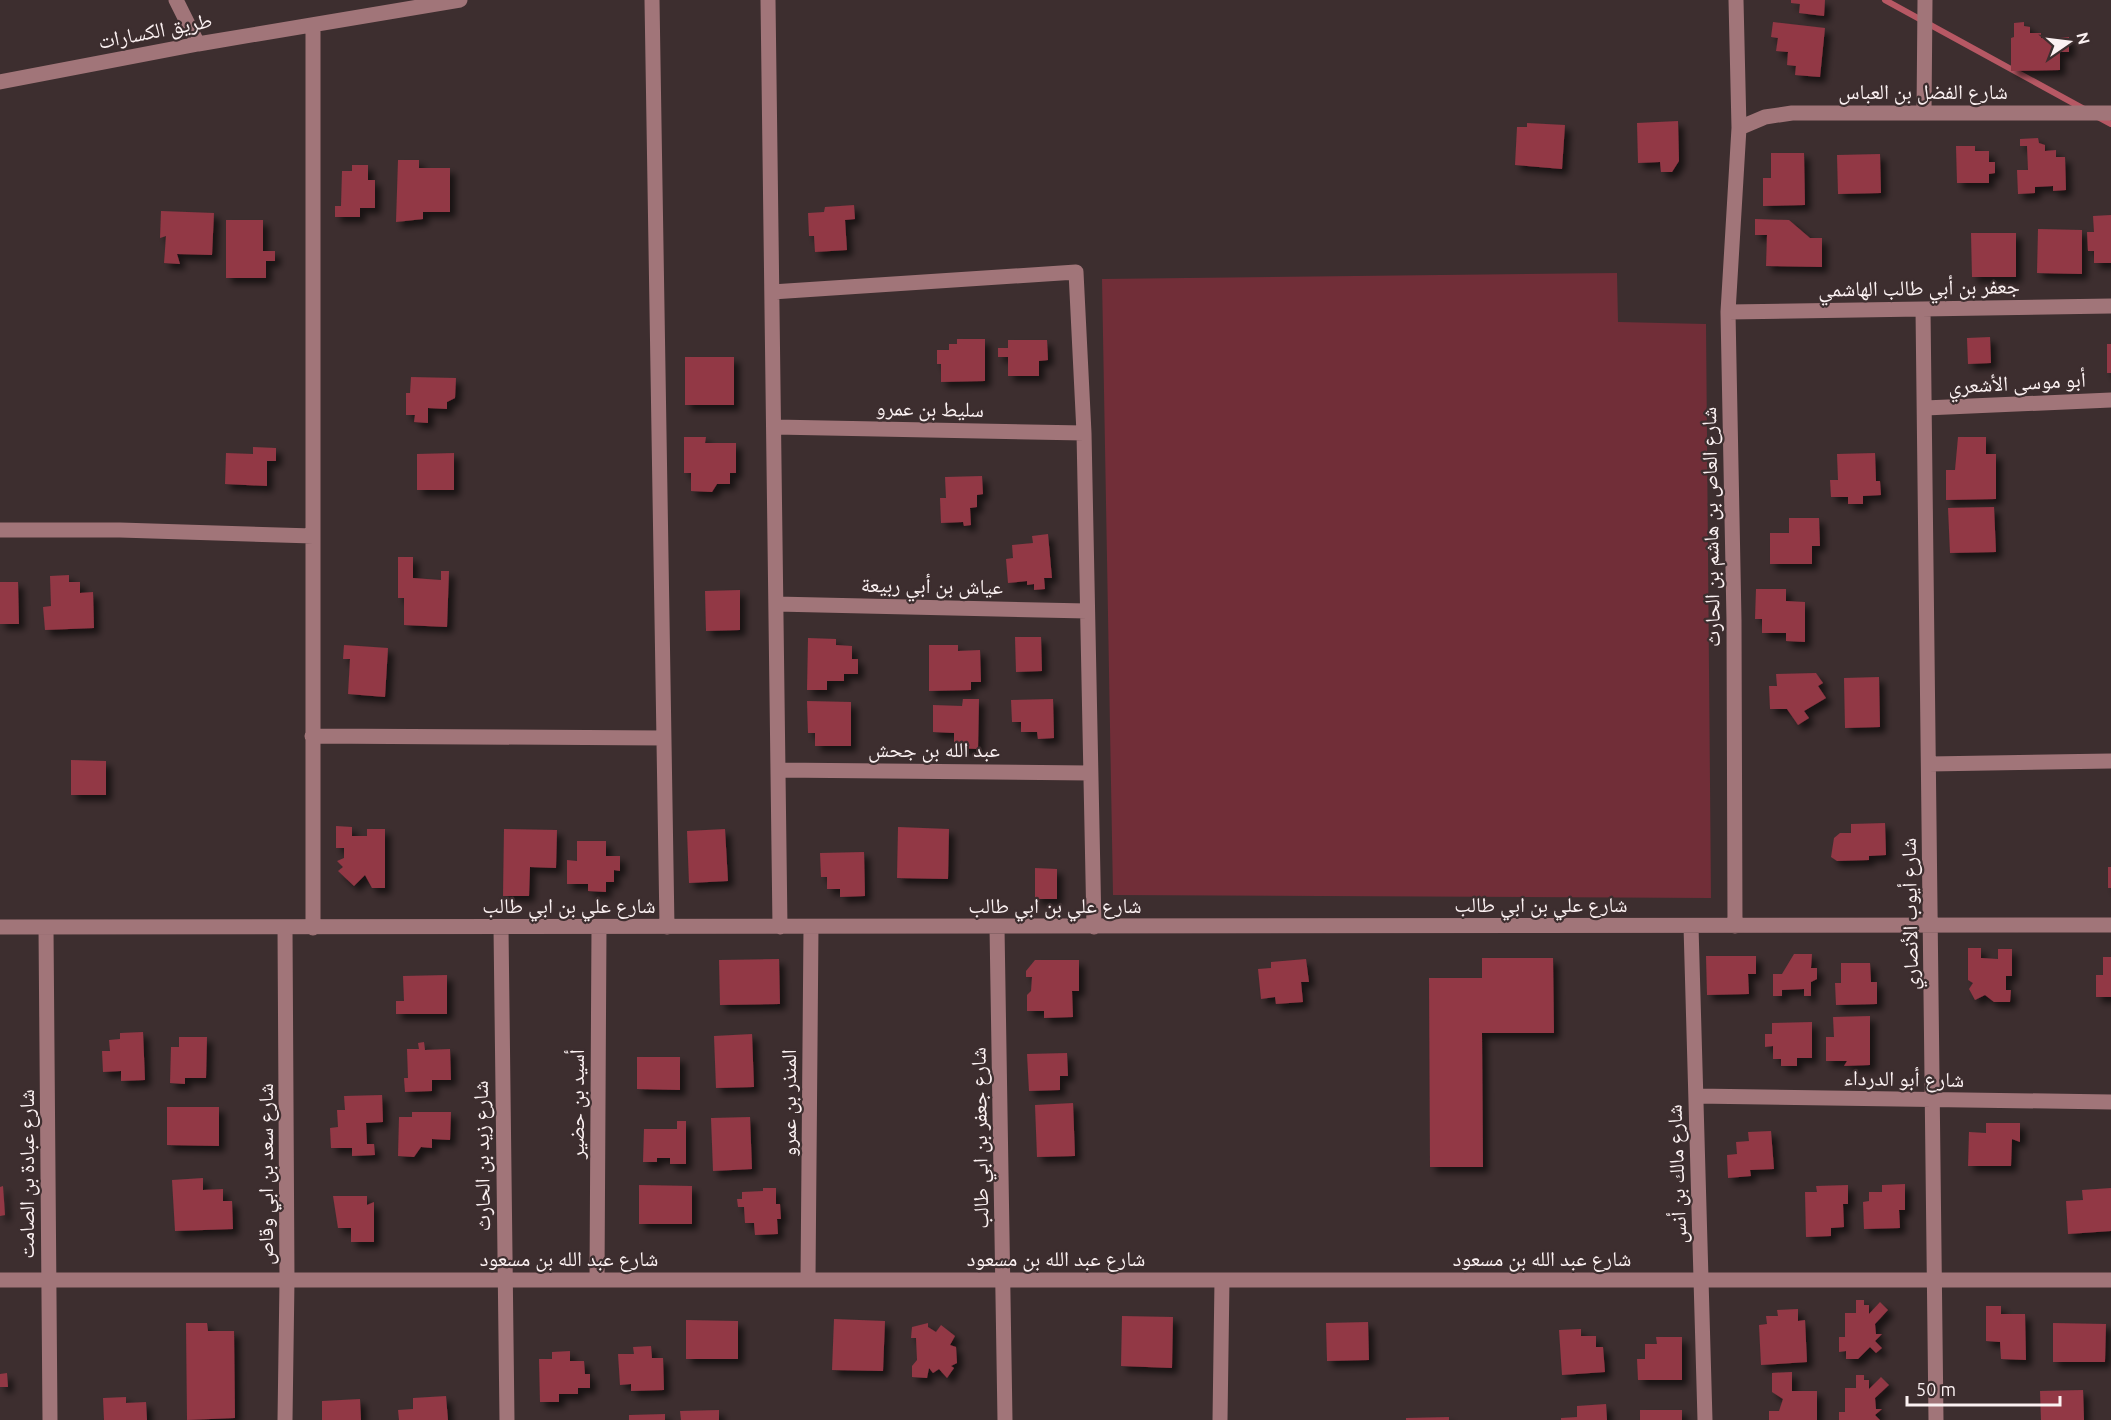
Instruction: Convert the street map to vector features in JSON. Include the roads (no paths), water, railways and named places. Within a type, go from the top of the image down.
[{"type":"street","points":[[176,0],[198,44]]},
{"type":"street","name":"طريق الكسارات","points":[[0,82],[198,44],[460,0]]},
{"type":"street","points":[[652,0],[667,927]]},
{"type":"street","points":[[768,0],[780,927]]},
{"type":"street","name":"شارع العاص بن هاشم بن الحارث","points":[[1735,926],[1734,620],[1728,312],[1738,128],[1736,0]]},
{"type":"street","points":[[1924,113],[1925,0]]},
{"type":"street","points":[[313,25],[313,927]]},
{"type":"street","name":"شارع الفضل بن العباس","points":[[1738,128],[1764,117],[1792,113],[2111,113]]},
{"type":"street","points":[[772,292],[1076,273],[1084,433],[1094,927]]},
{"type":"street","name":"جعفر بن أبي طالب الهاشمي","points":[[1728,312],[2111,306]]},
{"type":"street","name":"شارع أيوب الأنصاري","points":[[1923,309],[1936,1420]]},
{"type":"street","name":"أبو موسى الأشعري","points":[[1925,408],[2111,400]]},
{"type":"street","name":"سليط بن عمرو","points":[[775,427],[1084,433]]},
{"type":"street","points":[[0,530],[120,530],[313,536]]},
{"type":"street","name":"عياش بن أبي ربيعة","points":[[776,604],[1087,611]]},
{"type":"street","points":[[312,735],[664,738]]},
{"type":"street","points":[[1929,764],[2111,760]]},
{"type":"street","name":"عبد الله بن جحش","points":[[778,770],[1090,773]]},
{"type":"street","name":"شارع مالك بن أنس","points":[[1691,926],[1705,1420]]},
{"type":"street","name":"شارع علي بن ابي طالب","points":[[0,927],[2111,926]]},
{"type":"street","name":"شارع سعد بن ابي وقاص","points":[[285,927],[287,1280],[285,1420]]},
{"type":"street","name":"شارع زيد بن الحارث","points":[[501,927],[507,1420]]},
{"type":"street","name":"أسيد بن حضير","points":[[597,1280],[598,927]]},
{"type":"street","name":"المنذر بن عمرو","points":[[808,1280],[811,927]]},
{"type":"street","name":"شارع جعفر بن ابي طالب","points":[[998,927],[1005,1420]]},
{"type":"street","name":"شارع عبادة بن الصامت","points":[[46,928],[50,1420]]},
{"type":"street","name":"شارع أبو الدرداء","points":[[1696,1096],[2111,1102]]},
{"type":"street","name":"شارع عبد الله بن مسعود","points":[[0,1280],[2111,1280]]},
{"type":"street","points":[[1220,1420],[1221,1280]]},
{"type":"waterway","points":[[1885,0],[2084,109]]},
{"type":"waterway","points":[[2098,117],[2111,124]]}]
